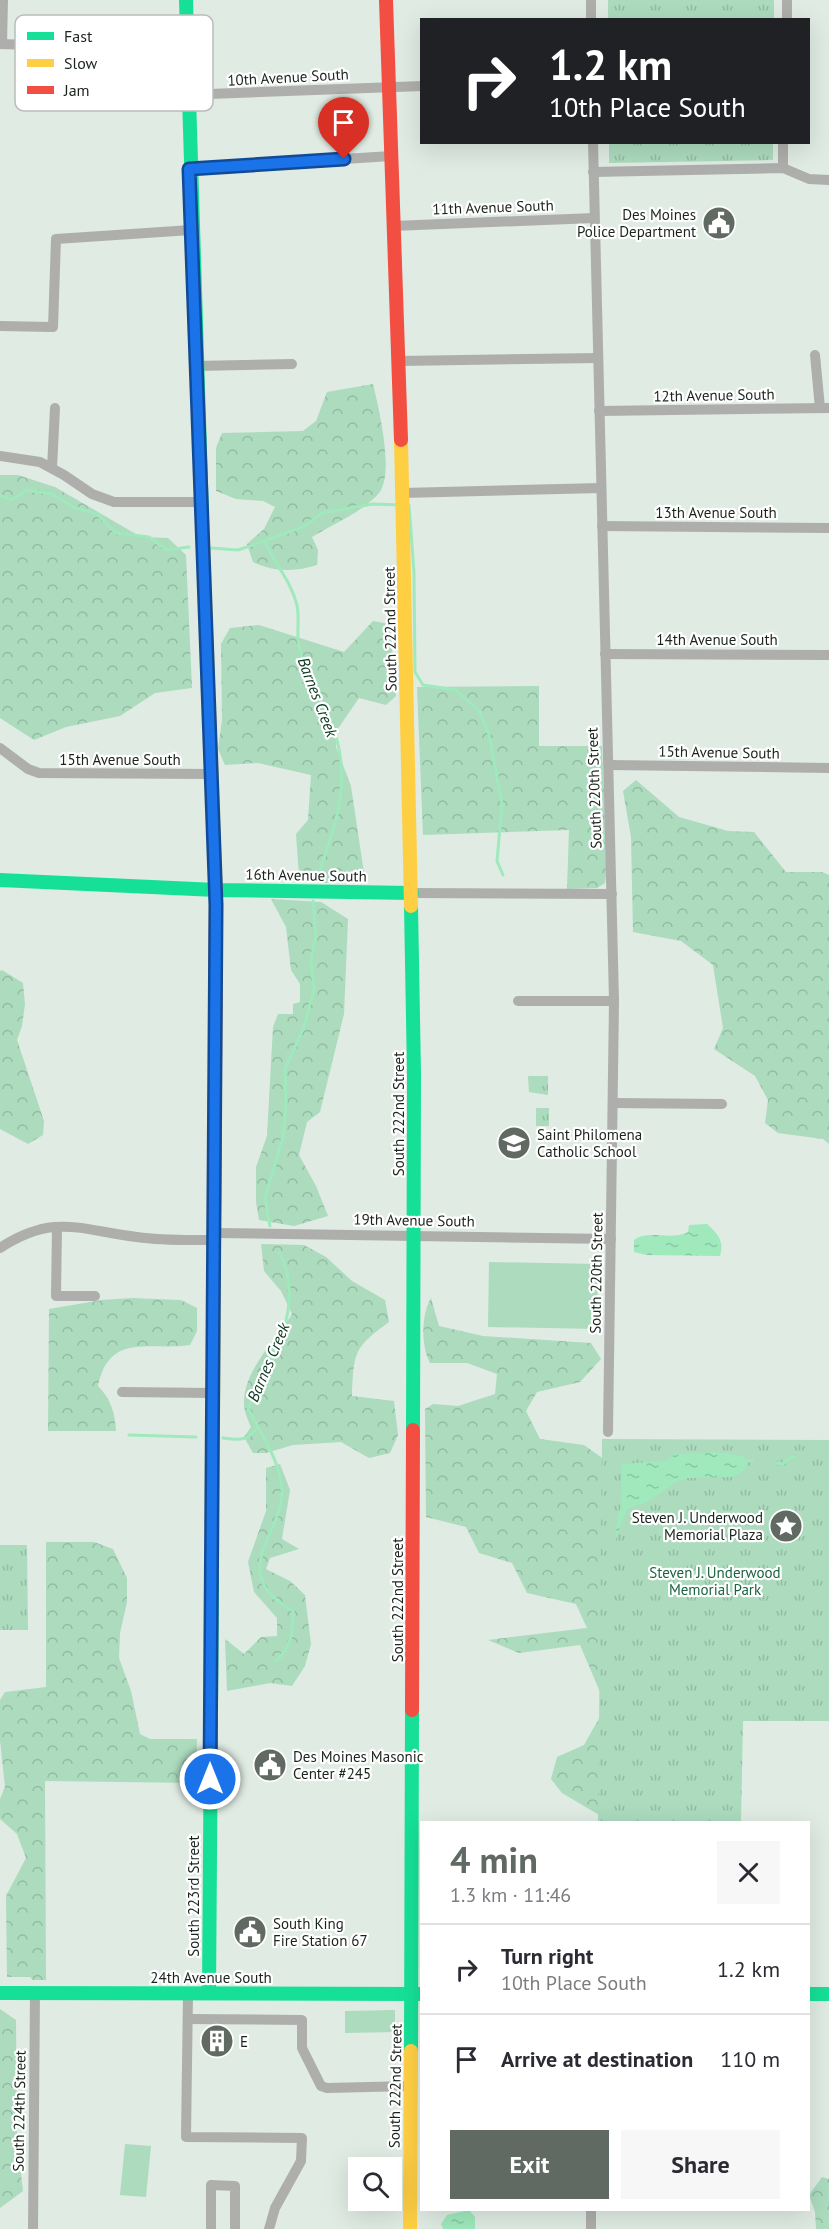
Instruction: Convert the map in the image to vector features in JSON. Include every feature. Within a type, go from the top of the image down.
[{"type":"street","points":[[1,44],[3,0]]},
{"type":"street","name":"South 223rd Street","points":[[186,0],[186,15]]},
{"type":"street","name":"South 222nd Street","points":[[386,0],[403,493],[412,893],[417,1994],[411,2086],[410,2229]]},
{"type":"street","points":[[591,0],[591,18]]},
{"type":"street","points":[[787,0],[787,18]]},
{"type":"street","name":"10th Avenue South","points":[[213,96],[420,87]]},
{"type":"street","name":"South 223rd Street","points":[[188,111],[200,502],[216,890],[209,1993]]},
{"type":"street","name":"South 220th Street","points":[[593,144],[614,1001],[608,1432]]},
{"type":"street","points":[[783,144],[783,168]]},
{"type":"street","points":[[189,169],[391,156]]},
{"type":"street","points":[[593,172],[783,168],[809,179],[829,180]]},
{"type":"street","name":"11th Avenue South","points":[[393,226],[594,218]]},
{"type":"street","points":[[0,326],[53,327],[56,239],[191,230]]},
{"type":"street","points":[[815,355],[824,408]]},
{"type":"street","points":[[399,361],[598,358]]},
{"type":"street","points":[[196,366],[292,364]]},
{"type":"street","points":[[52,468],[55,408]]},
{"type":"street","name":"12th Avenue South","points":[[598,411],[824,408]]},
{"type":"street","points":[[0,456],[26,458],[52,468],[92,494],[114,502],[200,502]]},
{"type":"street","points":[[403,493],[601,488]]},
{"type":"street","name":"13th Avenue South","points":[[602,526],[829,528]]},
{"type":"street","name":"14th Avenue South","points":[[605,654],[829,655]]},
{"type":"street","name":"15th Avenue South","points":[[0,748],[28,769],[57,775],[212,774]]},
{"type":"street","name":"15th Avenue South","points":[[609,765],[829,768]]},
{"type":"street","name":"16th Avenue South","points":[[0,880],[216,890],[612,894]]},
{"type":"street","points":[[518,1001],[614,1001]]},
{"type":"street","points":[[614,1103],[722,1104]]},
{"type":"street","points":[[57,1227],[56,1296],[95,1296]]},
{"type":"street","name":"19th Avenue South","points":[[0,1248],[32,1232],[57,1227],[91,1228],[155,1239],[415,1234],[611,1239]]},
{"type":"street","points":[[122,1392],[212,1393]]},
{"type":"street","name":"24th Avenue South","points":[[0,1993],[417,1994]]},
{"type":"street","name":"South 224th Street","points":[[33,2229],[36,1993]]},
{"type":"street","points":[[188,1993],[186,2137],[302,2139],[301,2161],[283,2191],[269,2229]]},
{"type":"street","points":[[810,1994],[829,1994]]},
{"type":"street","points":[[188,2019],[302,2020],[302,2048],[321,2086],[327,2088],[411,2086]]},
{"type":"street","points":[[211,2229],[211,2186],[235,2186],[235,2229]]},
{"type":"street","points":[[591,2211],[591,2229]]},
{"type":"green space","points":[[608,0],[774,0],[774,18],[608,18]]},
{"type":"green space","points":[[609,144],[773,144],[773,160],[609,163]]},
{"type":"green space","points":[[373,384],[385,453],[386,468],[381,490],[368,504],[312,537],[318,550],[317,565],[285,570],[268,568],[253,562],[247,544],[264,529],[275,507],[263,501],[236,499],[216,491],[216,448],[222,433],[303,431],[316,421],[327,392]]},
{"type":"green space","points":[[0,475],[18,475],[55,487],[141,537],[168,538],[186,555],[192,688],[155,693],[120,716],[66,727],[34,740],[0,718]]},
{"type":"green space","points":[[373,621],[390,624],[396,696],[386,705],[359,698],[337,730],[336,747],[351,786],[365,880],[322,883],[299,876],[296,834],[308,820],[311,775],[258,763],[225,765],[218,749],[222,720],[221,644],[230,628],[259,625],[344,652]]},
{"type":"green space","points":[[539,686],[539,746],[602,746],[607,866],[605,883],[597,888],[567,889],[569,830],[423,835],[417,687]]},
{"type":"green space","points":[[636,780],[679,817],[728,831],[754,832],[786,872],[822,872],[829,875],[829,1144],[823,1139],[778,1133],[765,1123],[768,1100],[755,1076],[714,1049],[723,1028],[713,965],[681,941],[633,932],[631,837],[623,791]]},
{"type":"green space","points":[[271,899],[321,902],[348,919],[344,1014],[320,1112],[307,1122],[299,1155],[316,1186],[328,1216],[294,1226],[259,1220],[256,1202],[256,1167],[267,1136],[273,1027],[278,1014],[293,1014],[293,1004],[300,1002],[300,984],[291,970],[286,927]]},
{"type":"green space","points":[[2,970],[23,983],[25,1004],[22,1026],[17,1040],[44,1121],[43,1135],[28,1144],[0,1129],[0,971]]},
{"type":"green space","points":[[528,1076],[548,1076],[548,1095],[529,1092]]},
{"type":"green space","points":[[536,1108],[549,1108],[549,1126],[536,1126]]},
{"type":"green space","points":[[261,1244],[304,1245],[326,1257],[352,1281],[385,1300],[389,1322],[368,1338],[358,1353],[355,1361],[352,1396],[394,1401],[398,1435],[390,1453],[369,1458],[341,1442],[293,1445],[266,1453],[253,1453],[244,1437],[251,1427],[244,1407],[245,1392],[254,1368],[292,1314],[281,1291],[264,1271]]},
{"type":"green space","points":[[489,1262],[598,1264],[597,1329],[488,1327]]},
{"type":"green space","points":[[131,1298],[181,1300],[197,1308],[197,1331],[190,1345],[133,1348],[121,1351],[111,1358],[103,1369],[98,1386],[112,1407],[116,1431],[48,1431],[49,1309],[102,1300]]},
{"type":"green space","points":[[431,1298],[439,1326],[483,1336],[591,1343],[601,1359],[580,1382],[537,1392],[526,1411],[540,1439],[584,1445],[612,1465],[611,1821],[562,1793],[551,1779],[557,1757],[584,1745],[606,1706],[580,1645],[519,1653],[488,1640],[587,1628],[576,1604],[527,1593],[512,1563],[479,1553],[466,1527],[426,1517],[425,1409],[433,1404],[458,1406],[495,1394],[497,1374],[467,1363],[430,1363],[423,1330]]},
{"type":"green space","name":"Steven J. Underwood Memorial Park","points":[[602,1439],[829,1440],[829,1721],[743,1721],[741,1821],[598,1821]]},
{"type":"green space","points":[[280,1464],[290,1490],[282,1539],[299,1549],[270,1558],[266,1569],[290,1581],[305,1595],[311,1644],[305,1666],[292,1686],[270,1683],[227,1691],[225,1639],[244,1654],[261,1637],[277,1636],[277,1618],[254,1592],[248,1562],[266,1511],[266,1468]]},
{"type":"green space","points":[[46,1542],[94,1542],[113,1549],[127,1578],[127,1602],[120,1633],[119,1658],[131,1691],[140,1734],[150,1739],[197,1739],[196,1783],[45,1781],[46,1980],[33,1980],[30,1977],[7,1977],[6,1896],[26,1858],[17,1834],[0,1819],[0,1799],[5,1787],[0,1740],[0,1700],[5,1692],[46,1687]]},
{"type":"green space","points":[[0,1545],[27,1545],[28,1630],[0,1630]]},
{"type":"green space","points":[[0,2009],[16,2020],[17,2140],[23,2191],[0,2208]]},
{"type":"green space","points":[[395,2010],[395,2032],[345,2033],[345,2011]]},
{"type":"green space","points":[[125,2144],[151,2146],[146,2197],[120,2195]]},
{"type":"green space","points":[[822,2177],[829,2179],[829,2229],[816,2229],[815,2212],[810,2194]]},
{"type":"water","points":[[707,1224],[721,1242],[720,1256],[647,1255],[634,1252],[634,1240],[640,1237],[646,1235],[674,1236],[688,1232],[689,1225]]},
{"type":"water","points":[[716,1452],[742,1456],[748,1461],[746,1469],[733,1477],[688,1478],[678,1481],[647,1502],[627,1509],[613,1546],[621,1503],[622,1464],[666,1461],[675,1454]]},
{"type":"water","points":[[470,2211],[475,2217],[475,2229],[443,2229],[441,2224],[447,2215]]},
{"type":"waterway","name":"Barnes Creek","points":[[0,495],[11,500],[27,490],[52,494],[73,507],[97,514],[116,533],[149,537],[167,550],[189,547]]},
{"type":"waterway","points":[[264,541],[305,526],[322,513],[373,504],[400,505]]},
{"type":"waterway","points":[[409,505],[414,572],[415,672],[423,685],[456,690],[479,711],[489,734],[502,804],[497,861],[503,875]]},
{"type":"waterway","name":"Barnes Creek","points":[[211,548],[238,550],[264,541],[287,580],[297,605],[298,641],[302,656],[331,722],[338,743],[341,763],[340,801],[317,878]]},
{"type":"waterway","name":"Barnes Creek","points":[[270,1226],[265,1198],[283,1137],[286,1107],[285,1069],[304,1027],[314,989],[311,960],[316,936],[313,901]]},
{"type":"waterway","name":"Barnes Creek","points":[[277,1660],[291,1638],[293,1611],[267,1591],[260,1575],[260,1563],[278,1513],[282,1489],[274,1458],[248,1408],[275,1352],[288,1312],[287,1272],[279,1252]]},
{"type":"waterway","points":[[223,1438],[243,1439],[251,1435],[258,1426]]},
{"type":"waterway","points":[[129,1435],[196,1437]]},
{"type":"waterway","points":[[776,1463],[783,1464],[789,1458],[795,1457]]},
{"type":"waterway","points":[[748,1461],[753,1461]]},
{"type":"traffic: fast","points":[[186,0],[186,15]]},
{"type":"traffic: fast","points":[[189,111],[202,516]]},
{"type":"traffic: fast","points":[[0,880],[216,890],[412,893]]},
{"type":"traffic: fast","points":[[411,906],[414,1074],[413,1430]]},
{"type":"traffic: fast","points":[[209,1993],[212,1573]]},
{"type":"traffic: fast","points":[[411,2051],[412,1710]]},
{"type":"traffic: fast","points":[[0,1993],[420,1994]]},
{"type":"traffic: fast","points":[[810,1994],[829,1994]]},
{"type":"traffic: slow","points":[[401,440],[411,906]]},
{"type":"traffic: slow","points":[[202,516],[216,899]]},
{"type":"traffic: slow","points":[[212,1573],[214,1245]]},
{"type":"traffic: slow","points":[[410,2229],[411,2051]]},
{"type":"traffic: jam","points":[[386,0],[401,440]]},
{"type":"traffic: jam","points":[[214,1245],[216,899]]},
{"type":"traffic: jam","points":[[412,1710],[413,1430]]},
{"type":"place","name":"Des Moines Police Department","points":[[719,223]]},
{"type":"place","name":"Saint Philomena Catholic School","points":[[514,1143]]},
{"type":"place","name":"Steven J. Underwood Memorial Plaza","points":[[786,1526]]},
{"type":"place","name":"Des Moines Masonic Center #245","points":[[270,1765]]},
{"type":"place","name":"South King Fire Station 67","points":[[250,1932]]},
{"type":"place","name":"E","points":[[217,2041]]},
{"type":"route","points":[[210,1779],[217,1026],[216,905],[189,169],[344,159]]}]
